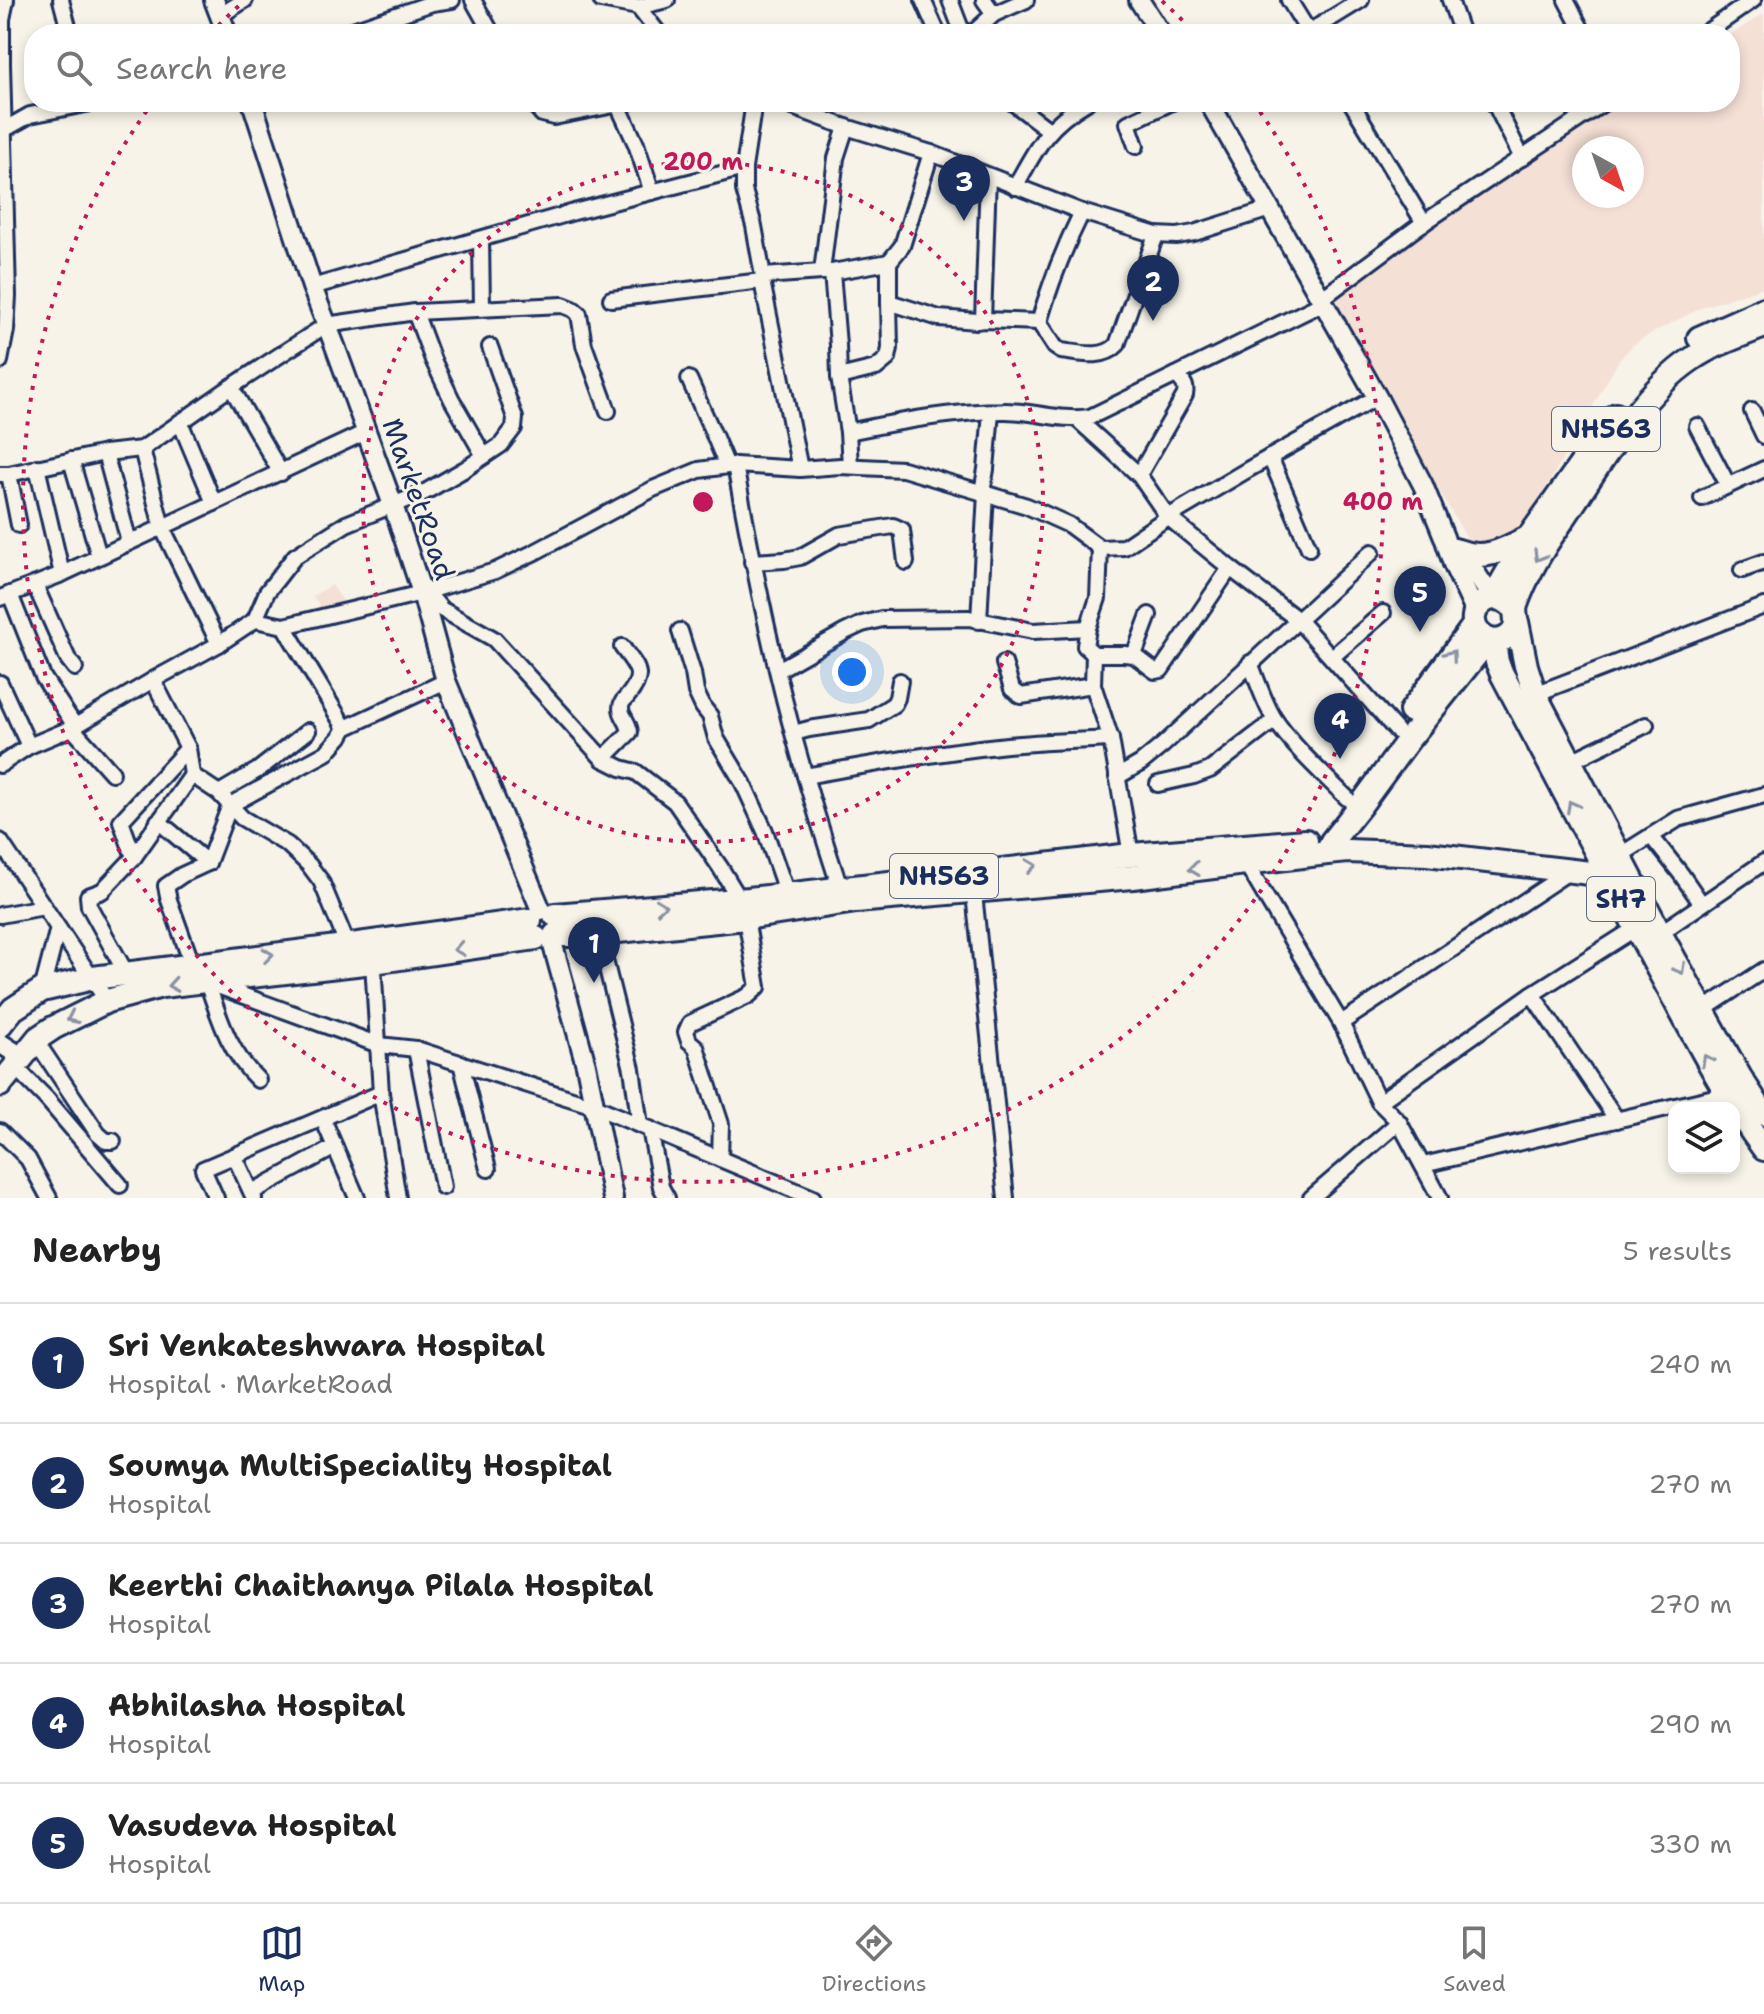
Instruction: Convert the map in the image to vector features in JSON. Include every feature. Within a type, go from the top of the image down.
[{"type":"main road","name":"NH563","points":[[4,1013],[42,990],[126,973],[201,976],[373,962],[545,926],[579,935],[743,909],[787,894],[840,888],[1133,877],[1245,862],[1320,847],[1439,699],[1494,618],[1510,568],[1529,537],[1639,386],[1696,339],[1764,309]]},
{"type":"main road","name":"NH563","points":[[1320,847],[1347,798],[1397,731],[1532,569],[1548,541],[1657,387],[1695,357],[1764,326]]},
{"type":"main road","points":[[1451,544],[1469,556],[1487,555],[1529,537]]},
{"type":"main road","name":"SH7","points":[[1494,618],[1526,666],[1535,694],[1569,762],[1613,864],[1636,928],[1727,1094],[1764,1149]]},
{"type":"main road","name":"SH7","points":[[1494,618],[1497,662],[1502,674],[1613,864],[1660,933],[1764,1114]]},
{"type":"main road","points":[[1320,847],[1372,840],[1533,853],[1613,864]]},
{"type":"main road","name":"NH563","points":[[0,1085],[53,1028],[107,1001],[201,976],[337,947],[545,926],[856,901],[1131,855],[1320,847]]},
{"type":"main road","points":[[1320,847],[1427,854],[1570,871],[1613,864]]},
{"type":"street","points":[[0,361],[8,296],[1,20],[6,0]]},
{"type":"street","points":[[217,8],[245,0]]},
{"type":"street","points":[[370,24],[432,3],[452,0]]},
{"type":"street","points":[[473,0],[486,24]]},
{"type":"street","points":[[601,0],[638,7],[667,0]]},
{"type":"street","points":[[923,0],[934,24]]},
{"type":"street","points":[[950,0],[959,24]]},
{"type":"street","points":[[984,0],[994,14]]},
{"type":"street","points":[[983,24],[994,14],[1026,0]]},
{"type":"street","points":[[1139,0],[1155,24]]},
{"type":"street","points":[[1289,0],[1304,24]]},
{"type":"street","points":[[1324,24],[1361,0]]},
{"type":"street","points":[[1450,0],[1458,24]]},
{"type":"street","points":[[1566,0],[1579,24]]},
{"type":"street","points":[[1718,24],[1753,0]]},
{"type":"street","points":[[65,1],[68,24]]},
{"type":"street","points":[[638,7],[651,24]]},
{"type":"street","points":[[2,131],[30,115],[44,112]]},
{"type":"street","name":"MarketRoad","points":[[255,112],[312,287],[424,592],[446,681],[545,926],[586,1065],[613,1198]]},
{"type":"street","points":[[540,112],[554,117],[581,112]]},
{"type":"street","points":[[626,112],[652,192]]},
{"type":"street","points":[[752,112],[744,190],[754,226],[800,469]]},
{"type":"street","points":[[806,112],[931,153],[1082,212],[1156,235],[1194,233],[1270,209]]},
{"type":"street","points":[[1025,112],[1049,130]]},
{"type":"street","points":[[1015,187],[1049,130],[1070,112]]},
{"type":"street","points":[[1136,146],[1128,123],[1151,112]]},
{"type":"street","points":[[1215,112],[1377,397],[1451,544],[1453,564],[1494,618]]},
{"type":"street","points":[[1357,112],[1424,223]]},
{"type":"street","points":[[1499,112],[1522,158]]},
{"type":"street","points":[[848,432],[916,420],[1005,411],[1077,419],[1090,417],[1322,301],[1424,223],[1590,112]]},
{"type":"street","points":[[846,127],[836,158],[827,272],[850,466]]},
{"type":"street","points":[[839,377],[876,368],[888,358],[889,262],[902,246],[931,153]]},
{"type":"street","points":[[312,287],[744,168]]},
{"type":"street","points":[[983,320],[988,176]]},
{"type":"street","points":[[1082,212],[1051,278],[1039,322],[1061,351],[1106,353],[1117,345],[1156,235]]},
{"type":"street","points":[[481,239],[482,308]]},
{"type":"street","points":[[611,299],[889,262]]},
{"type":"street","points":[[889,302],[939,318],[1039,322]]},
{"type":"street","points":[[19,525],[4,474],[105,453],[142,449],[326,325],[415,312],[563,305],[579,314],[584,345],[608,411]]},
{"type":"street","points":[[415,312],[433,360],[484,456]]},
{"type":"street","points":[[0,765],[29,746],[74,727],[255,620],[267,592],[295,556],[346,524],[425,492],[501,445],[510,436],[515,418],[490,347]]},
{"type":"street","points":[[1139,475],[1185,395],[1184,383],[1176,375]]},
{"type":"street","points":[[689,379],[731,466],[805,776],[840,888]]},
{"type":"street","points":[[231,387],[281,473]]},
{"type":"street","points":[[255,620],[284,626],[424,592],[495,571],[653,489],[699,470],[731,466],[903,469],[1027,506],[1069,525],[1100,548],[1124,547],[1168,517],[1377,397]]},
{"type":"street","points":[[1752,411],[1764,436]]},
{"type":"street","points":[[979,621],[991,412]]},
{"type":"street","points":[[1077,419],[1139,475],[1168,517],[1298,620],[1397,731]]},
{"type":"street","points":[[180,422],[214,503]]},
{"type":"street","points":[[1697,426],[1728,485]]},
{"type":"street","points":[[112,773],[74,727],[43,677],[5,596],[62,574],[366,432]]},
{"type":"street","points":[[142,449],[162,527],[219,644]]},
{"type":"street","points":[[105,453],[129,542]]},
{"type":"street","points":[[1270,457],[1309,548]]},
{"type":"street","points":[[71,460],[99,556]]},
{"type":"street","points":[[37,467],[62,574]]},
{"type":"street","points":[[1702,498],[1762,473]]},
{"type":"street","points":[[752,562],[800,557],[839,535],[893,526],[902,530],[906,562]]},
{"type":"street","points":[[1100,548],[1098,598],[1085,646],[1094,654],[1134,655],[1155,671],[1163,667],[1230,568]]},
{"type":"street","points":[[1117,777],[1163,745],[1372,552]]},
{"type":"street","points":[[1742,570],[1764,562]]},
{"type":"street","points":[[35,585],[75,668]]},
{"type":"street","points":[[424,592],[441,609],[494,639],[603,759],[636,772],[675,802],[720,867],[743,909],[758,987],[748,996],[690,1023],[686,1032],[689,1041],[696,1047],[717,1107],[721,1124],[720,1159]]},
{"type":"street","points":[[1535,694],[1764,606]]},
{"type":"street","points":[[1332,657],[1383,613]]},
{"type":"street","points":[[1134,655],[1149,615]]},
{"type":"street","points":[[778,670],[845,632],[882,619],[969,618],[1033,631],[1088,628]]},
{"type":"street","points":[[284,626],[345,728]]},
{"type":"street","points":[[680,631],[696,692],[710,716],[716,738],[760,819],[787,894]]},
{"type":"street","points":[[603,759],[630,732],[629,722],[621,707],[635,687],[639,674],[622,647]]},
{"type":"street","points":[[1094,654],[1093,685],[1111,739],[1131,855]]},
{"type":"street","points":[[1004,663],[1012,689],[1021,696],[1093,685]]},
{"type":"street","points":[[1250,663],[1275,720],[1347,798]]},
{"type":"street","points":[[126,973],[89,906],[88,896],[102,891],[134,857],[192,775],[188,748],[153,680]]},
{"type":"street","points":[[258,1080],[230,1044],[169,900],[166,886],[208,863],[230,805],[326,753],[345,728],[446,681]]},
{"type":"street","points":[[794,733],[869,720],[894,704],[900,681]]},
{"type":"street","points":[[0,683],[29,746]]},
{"type":"street","points":[[1158,784],[1210,770],[1275,720]]},
{"type":"street","points":[[1569,762],[1646,725]]},
{"type":"street","points":[[219,793],[258,770],[308,731]]},
{"type":"street","points":[[805,776],[1009,745],[1111,739]]},
{"type":"street","points":[[134,857],[121,821],[188,748]]},
{"type":"street","points":[[192,775],[219,793],[242,818],[288,845],[309,865],[321,881],[345,939],[337,947]]},
{"type":"street","points":[[1613,864],[1678,819],[1763,798]]},
{"type":"street","points":[[158,821],[208,863]]},
{"type":"street","points":[[1651,836],[1701,903]]},
{"type":"street","points":[[0,841],[107,1001]]},
{"type":"street","points":[[1245,862],[1341,1023],[1379,1102],[1399,1122],[1423,1165],[1434,1196]]},
{"type":"street","points":[[1660,933],[1764,862]]},
{"type":"street","points":[[1341,1023],[1570,871]]},
{"type":"street","points":[[973,882],[1006,1198]]},
{"type":"street","points":[[0,915],[44,907]]},
{"type":"street","points":[[42,990],[58,928]]},
{"type":"street","points":[[1379,1102],[1532,994],[1636,928]]},
{"type":"street","points":[[598,932],[645,1127],[661,1187],[667,1198]]},
{"type":"street","points":[[373,962],[381,1093],[398,1198]]},
{"type":"street","points":[[1703,1010],[1764,970]]},
{"type":"street","points":[[201,976],[379,1045],[416,1049],[594,1106],[720,1159],[788,1192],[813,1198]]},
{"type":"street","points":[[1532,994],[1617,1120]]},
{"type":"street","points":[[0,1043],[25,1055],[98,1134],[106,1141],[113,1141]]},
{"type":"street","points":[[416,1049],[443,1187]]},
{"type":"street","points":[[25,1055],[46,1098],[120,1185]]},
{"type":"street","points":[[461,1063],[488,1169]]},
{"type":"street","points":[[216,1198],[203,1169],[381,1093]]},
{"type":"street","points":[[1423,1165],[1727,1094]]},
{"type":"street","points":[[323,1119],[357,1198]]},
{"type":"street","points":[[1315,1197],[1399,1122]]},
{"type":"street","points":[[0,1131],[28,1159],[49,1198]]},
{"type":"street","points":[[235,1157],[253,1195],[335,1147]]},
{"type":"shaded area","points":[[1764,14],[1764,287],[1703,307],[1633,345],[1619,360],[1515,542],[1483,551],[1467,538],[1331,307],[1341,293],[1418,234],[1605,112],[1740,112],[1740,29]]},
{"type":"shaded area","points":[[332,585],[343,601],[325,614],[313,596]]},
{"type":"place","name":"Keerthi Chaithanya Pilala Hospital","points":[[964,221]]},
{"type":"place","name":"Soumya MultiSpeciality Hospital","points":[[1153,321]]},
{"type":"place","name":"Vasudeva Hospital","points":[[1420,632]]},
{"type":"place","name":"Abhilasha Hospital","points":[[1340,759]]},
{"type":"place","name":"Sri Venkateshwara Hospital","points":[[594,983]]}]
